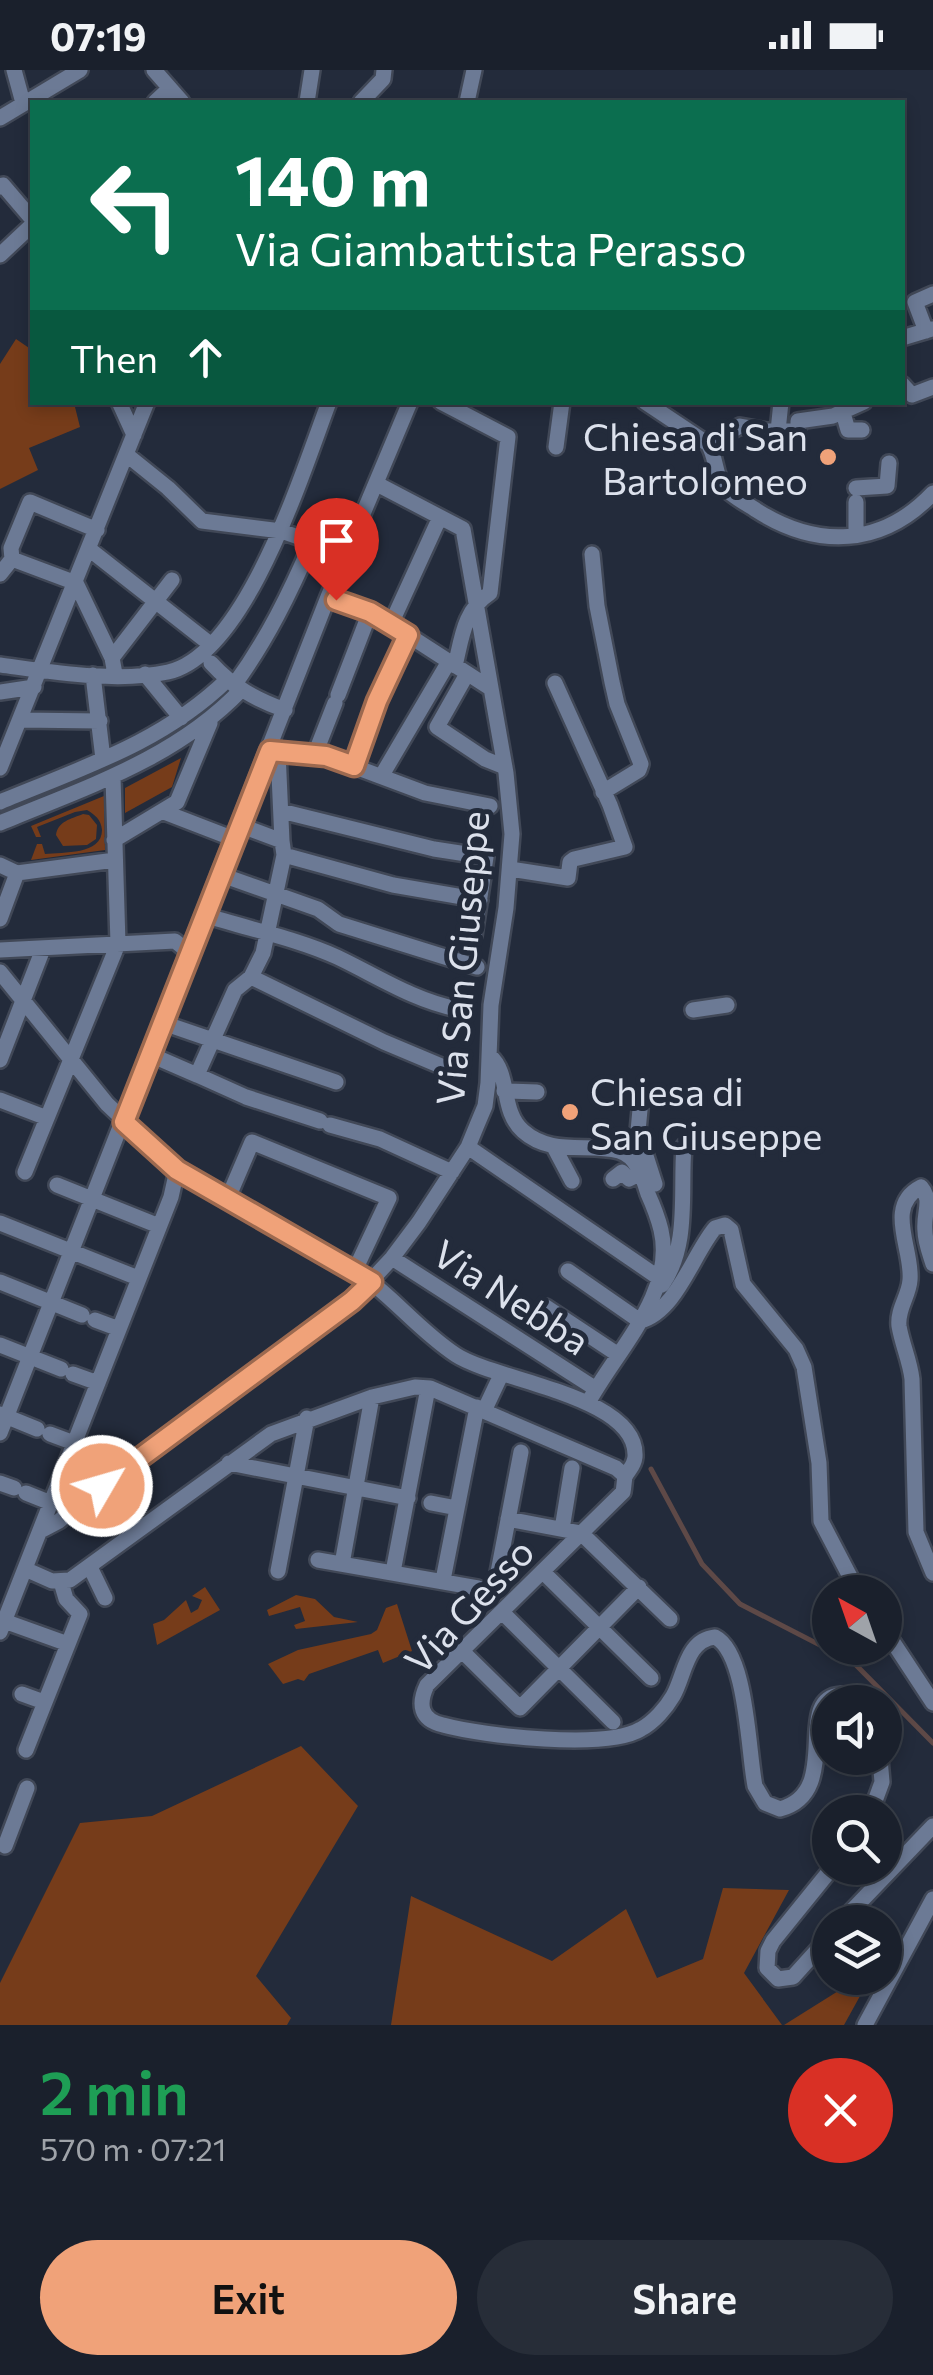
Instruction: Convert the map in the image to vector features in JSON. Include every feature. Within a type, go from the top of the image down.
[{"type":"street","points":[[14,70],[23,103]]},
{"type":"street","points":[[154,70],[180,100]]},
{"type":"street","points":[[307,100],[312,70]]},
{"type":"street","points":[[363,100],[382,80],[384,70]]},
{"type":"street","points":[[467,100],[474,70]]},
{"type":"street","points":[[0,118],[78,71]]},
{"type":"street","points":[[157,100],[170,88]]},
{"type":"street","points":[[0,187],[3,184],[30,219]]},
{"type":"street","points":[[0,255],[30,224]]},
{"type":"street","points":[[905,337],[929,330],[915,302],[933,294]]},
{"type":"street","points":[[905,387],[912,395],[933,387]]},
{"type":"street","points":[[120,405],[134,436]]},
{"type":"street","points":[[0,768],[4,747],[20,720],[146,405]]},
{"type":"street","points":[[114,666],[145,674],[182,666],[210,644],[242,605],[283,526],[328,405]]},
{"type":"street","points":[[0,1433],[3,1416],[151,1055],[236,832],[274,752],[285,710],[328,597],[409,405]]},
{"type":"street","points":[[446,405],[508,437],[490,593],[476,602],[468,614],[457,668],[437,726],[505,768]]},
{"type":"street","points":[[556,447],[562,405]]},
{"type":"street","points":[[650,405],[708,444],[714,452],[717,477],[727,491],[794,530],[812,536],[856,535],[907,519],[932,496]]},
{"type":"street","points":[[778,431],[781,405]]},
{"type":"street","points":[[708,444],[740,426],[798,431],[798,421],[843,413],[858,405]]},
{"type":"street","points":[[843,413],[848,430],[862,430]]},
{"type":"street","points":[[127,456],[202,521],[283,526],[349,550]]},
{"type":"street","points":[[856,535],[856,495],[886,486],[888,463]]},
{"type":"street","name":"Via San Giuseppe","points":[[40,1531],[59,1522],[123,1468],[352,1301],[372,1282],[452,1172],[468,1147],[485,1106],[491,1005],[515,816],[463,529],[376,484]]},
{"type":"street","points":[[0,574],[12,559],[11,548],[30,502],[97,530]]},
{"type":"street","points":[[392,624],[440,516]]},
{"type":"street","points":[[283,526],[312,542],[349,550]]},
{"type":"street","points":[[114,840],[178,802],[211,720],[277,618],[312,542]]},
{"type":"street","points":[[89,549],[210,644]]},
{"type":"street","points":[[592,554],[597,606],[612,682],[640,764],[639,770],[603,792]]},
{"type":"street","points":[[12,559],[76,583],[114,666]]},
{"type":"street","points":[[0,692],[37,678],[93,676],[114,666],[172,580]]},
{"type":"street","points":[[328,597],[392,624],[490,688]]},
{"type":"street","points":[[315,754],[370,612]]},
{"type":"street","points":[[354,766],[377,701],[408,635]]},
{"type":"street","points":[[211,663],[234,685],[285,710]]},
{"type":"street","points":[[0,665],[37,678]]},
{"type":"street","points":[[382,775],[457,668]]},
{"type":"street","points":[[145,674],[181,718]]},
{"type":"street","points":[[93,676],[103,759]]},
{"type":"street","points":[[510,869],[568,878],[574,858],[625,847],[555,683]]},
{"type":"street","points":[[0,802],[148,740],[234,685]]},
{"type":"street","points":[[20,720],[100,721]]},
{"type":"street","points":[[0,822],[113,784],[211,720]]},
{"type":"street","points":[[274,752],[315,754],[424,793],[490,806]]},
{"type":"street","points":[[203,1078],[235,990],[252,977],[264,952],[283,848],[274,752]]},
{"type":"street","points":[[25,1172],[118,944],[113,784]]},
{"type":"street","points":[[281,811],[396,840],[486,857],[474,936]]},
{"type":"street","points":[[164,812],[393,885],[480,900]]},
{"type":"street","points":[[0,866],[18,873],[115,860]]},
{"type":"street","points":[[0,919],[18,873]]},
{"type":"street","points":[[220,874],[318,909],[340,924],[477,967]]},
{"type":"street","points":[[204,915],[334,956],[391,986],[457,1009]]},
{"type":"street","points":[[0,950],[175,941],[191,954]]},
{"type":"street","points":[[0,1060],[43,949]]},
{"type":"street","points":[[0,972],[124,1122],[177,1170],[355,1270],[403,1314],[458,1356],[501,1375],[592,1396],[630,1435],[635,1458],[633,1468],[625,1476],[616,1468],[480,1409],[428,1388],[415,1387],[307,1418],[259,1440],[90,1567],[62,1582],[25,1569]]},
{"type":"street","points":[[252,977],[453,1071]]},
{"type":"street","points":[[693,1010],[727,1006]]},
{"type":"street","points":[[163,1023],[336,1082]]},
{"type":"street","points":[[151,1055],[325,1123],[380,1139],[452,1172]]},
{"type":"street","points":[[490,1056],[499,1064],[506,1104],[523,1132],[554,1147],[620,1152],[630,1157],[641,1173],[662,1232],[663,1250],[653,1295],[592,1396]]},
{"type":"street","points":[[504,1092],[537,1092]]},
{"type":"street","points":[[640,1099],[640,1143],[669,1235],[663,1250]]},
{"type":"street","points":[[0,1100],[47,1118]]},
{"type":"street","points":[[228,1198],[252,1142],[389,1198],[355,1270]]},
{"type":"street","points":[[653,1295],[665,1282],[676,1254],[683,1214],[684,1146]]},
{"type":"street","points":[[468,1147],[659,1278]]},
{"type":"street","points":[[554,1147],[572,1182]]},
{"type":"street","points":[[68,1644],[2,1626],[159,1226],[177,1170]]},
{"type":"street","points":[[614,1179],[622,1172],[630,1179],[641,1173]]},
{"type":"street","points":[[57,1186],[159,1226]]},
{"type":"street","points":[[933,1264],[924,1229],[932,1201],[921,1186],[905,1201],[901,1222],[910,1280],[898,1322],[912,1379],[916,1532],[933,1574]]},
{"type":"street","points":[[0,1223],[138,1278]]},
{"type":"street","points":[[640,1321],[651,1318],[686,1278],[716,1228],[724,1225],[731,1230],[744,1284],[796,1348],[804,1367],[819,1463],[821,1521],[849,1575]]},
{"type":"street","name":"Via Nebba","points":[[392,1258],[592,1396]]},
{"type":"street","points":[[568,1270],[640,1321]]},
{"type":"street","points":[[0,1282],[118,1329]]},
{"type":"street","points":[[546,1307],[616,1354]]},
{"type":"street","points":[[0,1345],[98,1383]]},
{"type":"street","points":[[442,1580],[480,1409],[501,1375]]},
{"type":"street","points":[[393,1572],[428,1388]]},
{"type":"street","points":[[342,1564],[372,1397]]},
{"type":"street","points":[[3,1416],[74,1443]]},
{"type":"street","points":[[278,1571],[307,1418]]},
{"type":"street","points":[[495,1588],[521,1452]]},
{"type":"street","points":[[228,1464],[408,1498]]},
{"type":"street","points":[[562,1529],[572,1468]]},
{"type":"street","name":"Via Gesso","points":[[625,1476],[622,1492],[427,1685],[421,1709],[434,1723],[563,1740],[615,1739],[640,1730],[659,1714],[676,1690],[692,1650],[699,1642],[715,1637],[728,1647],[738,1666],[754,1786],[765,1803],[780,1809],[796,1801],[812,1774]]},
{"type":"street","points":[[13,1488],[51,1502]]},
{"type":"street","points":[[431,1503],[457,1508]]},
{"type":"street","points":[[508,1519],[582,1533],[670,1618]]},
{"type":"street","points":[[318,1560],[478,1588]]},
{"type":"street","points":[[90,1567],[105,1598]]},
{"type":"street","points":[[543,1572],[651,1678]]},
{"type":"street","points":[[26,1750],[80,1614],[66,1598],[62,1582]]},
{"type":"street","points":[[462,1651],[520,1708],[639,1588]]},
{"type":"street","points":[[502,1612],[613,1722]]},
{"type":"street","points":[[902,1656],[933,1703]]},
{"type":"street","points":[[22,1694],[44,1702]]},
{"type":"street","points":[[5,1846],[7,1820],[27,1788]]},
{"type":"street","points":[[857,1905],[933,1826]]},
{"type":"street","points":[[812,1955],[793,1976],[778,1980],[767,1968],[773,1941],[818,1885]]},
{"type":"street","points":[[865,2025],[933,1900]]},
{"type":"shaded area","points":[[16,339],[30,349],[30,405],[74,405],[80,427],[29,448],[38,470],[0,489],[0,364]]},
{"type":"shaded area","points":[[181,758],[172,787],[125,813],[125,788]]},
{"type":"shaded area","points":[[104,796],[105,850],[31,860],[37,844],[42,844],[45,854],[80,851],[96,844],[101,826],[87,810],[37,827],[41,837],[36,837],[31,826]]},
{"type":"shaded area","points":[[83,814],[97,825],[96,839],[87,845],[63,846],[56,835],[59,827]]},
{"type":"shaded area","points":[[205,1587],[220,1610],[157,1645],[153,1624],[164,1620],[186,1600],[191,1613],[198,1609],[202,1600],[192,1596]]},
{"type":"shaded area","points":[[296,1595],[315,1599],[334,1617],[358,1622],[296,1629],[294,1625],[305,1621],[300,1607],[269,1616],[267,1610]]},
{"type":"shaded area","points":[[397,1604],[412,1651],[383,1663],[378,1650],[309,1674],[304,1681],[283,1684],[268,1664],[298,1650],[371,1634],[377,1630],[386,1608]]},
{"type":"shaded area","points":[[301,1746],[358,1806],[256,1976],[291,2018],[287,2025],[0,2025],[0,1983],[80,1823],[152,1816]]},
{"type":"shaded area","points":[[723,1888],[789,1890],[744,1973],[782,2025],[391,2025],[411,1896],[552,1961],[626,1909],[657,1978],[703,1959]]},
{"type":"shaded area","points":[[832,1995],[861,1995],[844,2025],[784,2025]]},
{"type":"waterway","points":[[651,1469],[702,1564],[740,1604],[853,1662],[933,1743]]},
{"type":"place","name":"Chiesa di San Bartolomeo","points":[[828,457]]},
{"type":"place","name":"Chiesa di San Giuseppe","points":[[570,1112]]},
{"type":"route","points":[[102,1486],[352,1301],[372,1282],[177,1170],[124,1122],[270,751],[326,756],[354,766],[377,701],[408,635],[370,612],[336,600]]}]
